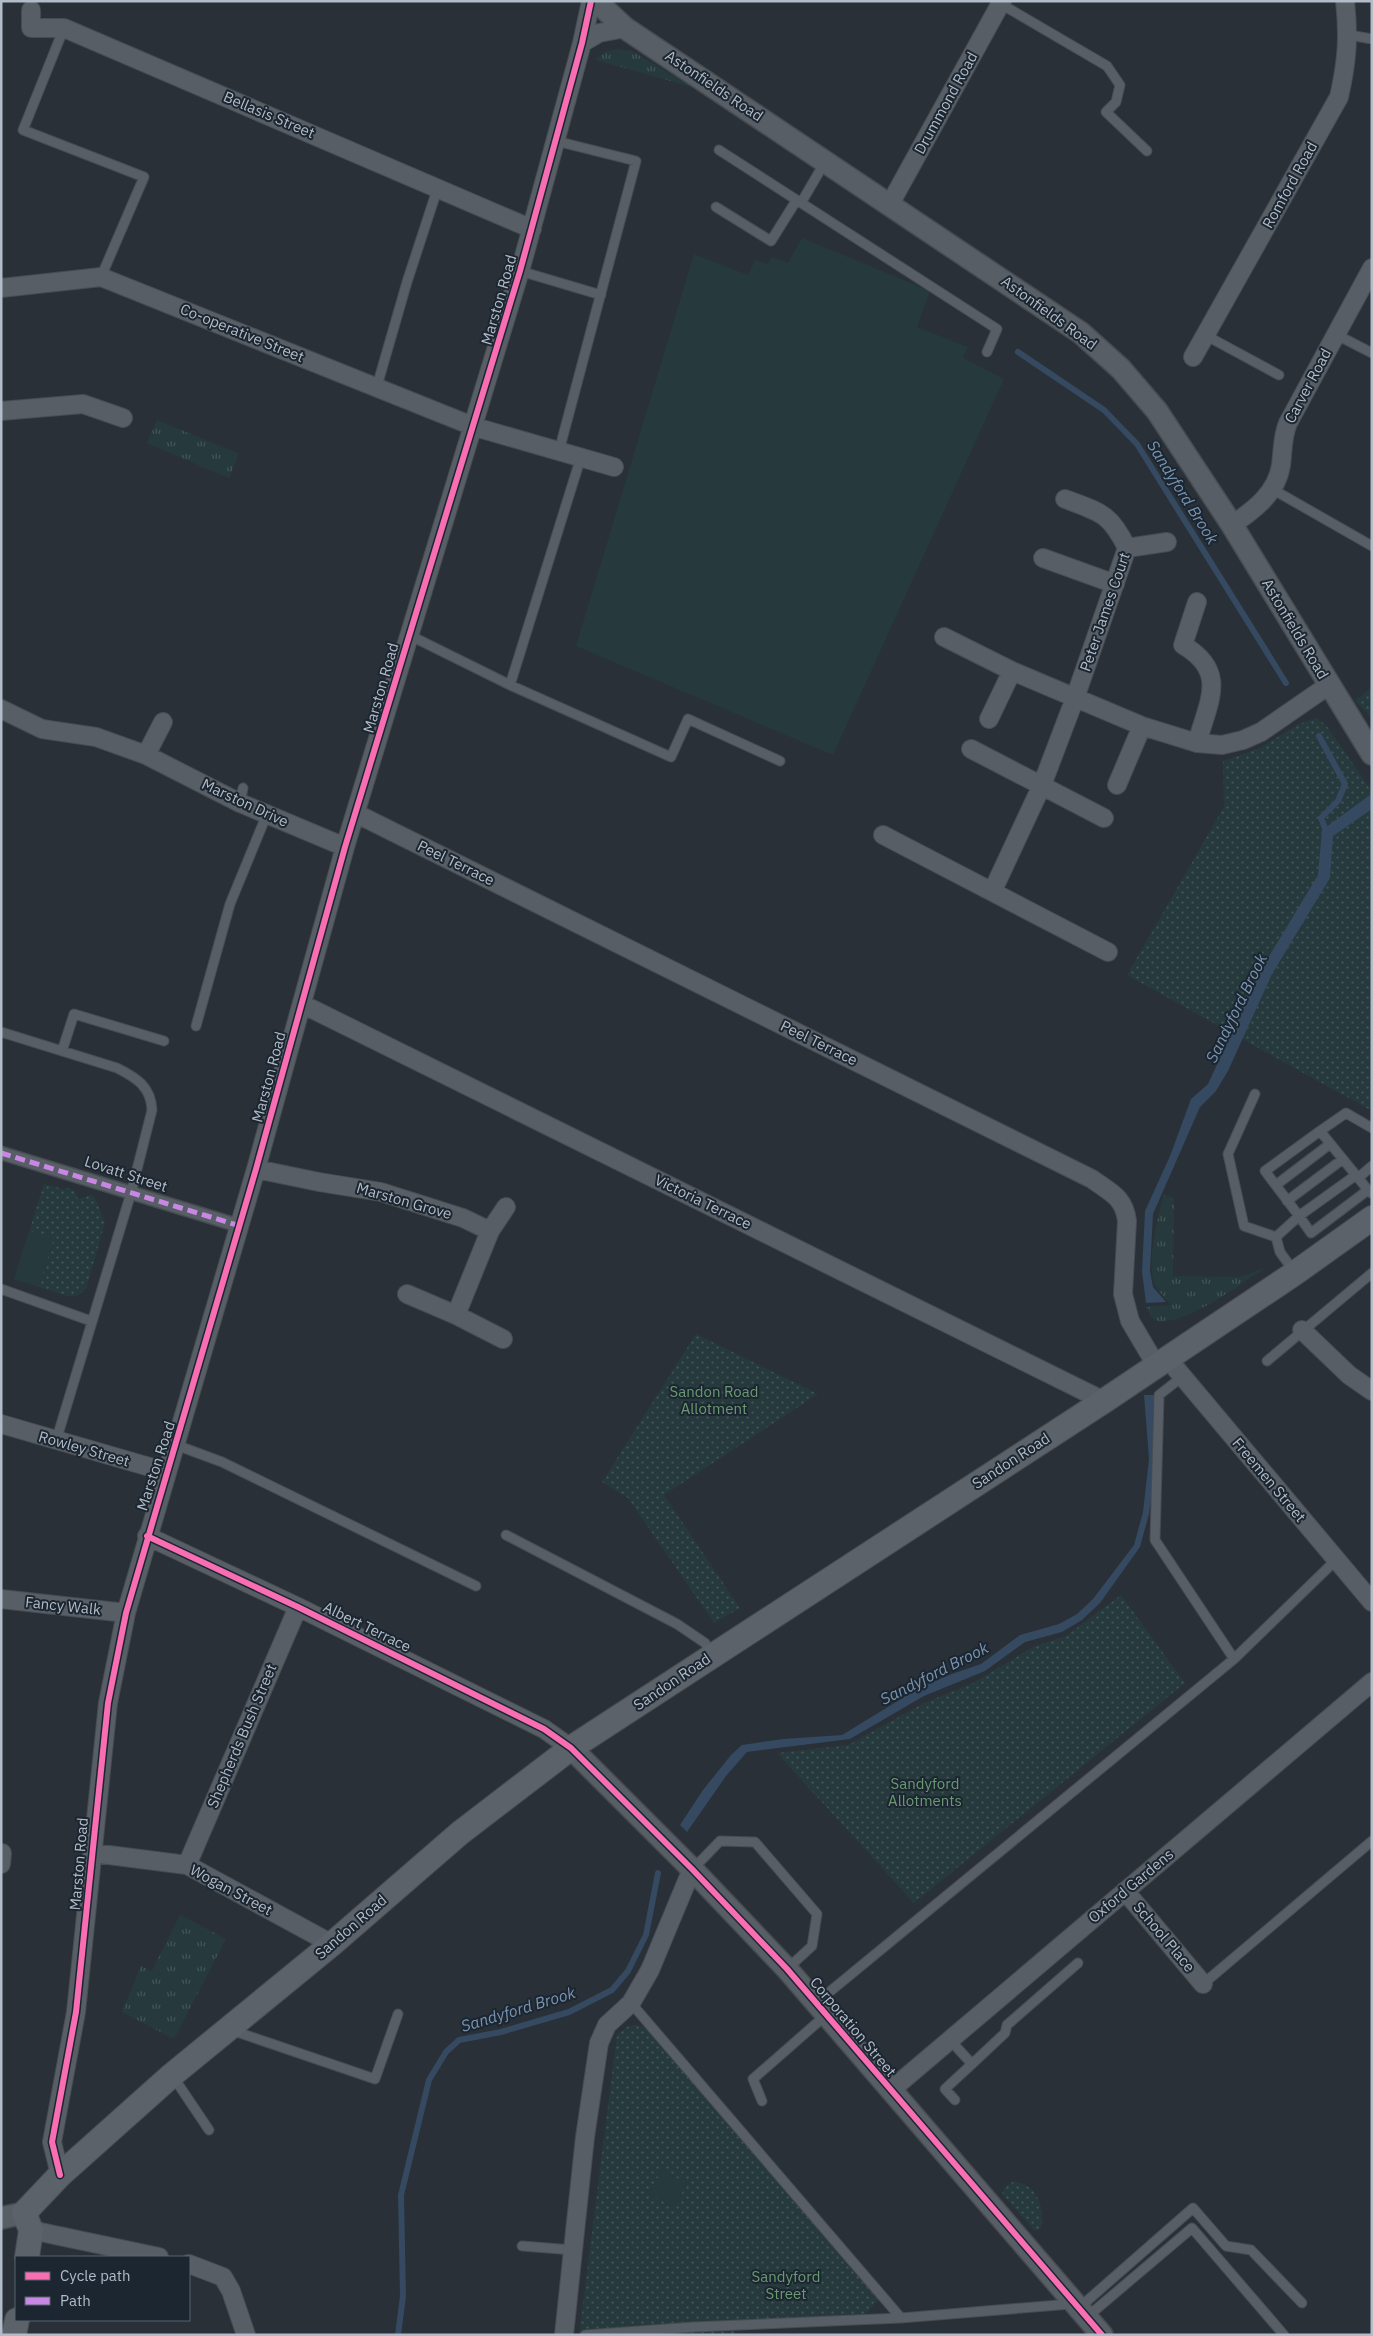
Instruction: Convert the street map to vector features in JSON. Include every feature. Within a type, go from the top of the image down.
[{"type":"main road","name":"Sandon Road","points":[[19,2220],[60,2175],[172,2075],[332,1944],[460,1833],[572,1748],[1104,1401],[1295,1273],[1372,1218]]},
{"type":"main road","points":[[19,2220],[27,2256]]},
{"type":"main road","points":[[14,2335],[17,2321]]},
{"type":"street","name":"Marston Road","points":[[60,2175],[52,2142],[76,2012],[108,1703],[126,1614],[147,1536],[176,1445],[240,1226],[345,847],[357,814],[409,635],[475,427],[520,272],[582,43],[591,1]]},
{"type":"street","name":"Astonfields Road","points":[[596,1],[625,28],[1082,333],[1121,369],[1158,410],[1232,525],[1372,754]]},
{"type":"street","name":"Romford Road","points":[[1193,357],[1339,97],[1346,66],[1349,35],[1345,1]]},
{"type":"street","name":"Drummond Road","points":[[890,204],[1001,3]]},
{"type":"street","name":"Bellasis Street","points":[[32,10],[31,28],[64,28],[532,229]]},
{"type":"street","points":[[582,43],[610,29],[625,28]]},
{"type":"street","name":"Carver Road","points":[[1232,525],[1256,509],[1272,489],[1281,468],[1286,428],[1372,268]]},
{"type":"street","name":"Co-operative Street","points":[[1,288],[101,277],[377,386],[475,427]]},
{"type":"street","points":[[1,411],[83,404],[123,418]]},
{"type":"street","points":[[475,427],[614,467]]},
{"type":"street","name":"Peter James Court","points":[[993,890],[1042,785],[1075,698],[1127,548],[1117,528],[1101,512],[1065,499]]},
{"type":"street","points":[[1127,548],[1167,542]]},
{"type":"street","points":[[1043,558],[1115,584]]},
{"type":"street","points":[[1197,602],[1183,645],[1198,654],[1206,663],[1212,688],[1197,743]]},
{"type":"street","points":[[944,637],[1075,698],[1142,726],[1197,743],[1222,745],[1243,740],[1261,732],[1329,685]]},
{"type":"street","points":[[989,719],[1012,670]]},
{"type":"street","name":"Marston Drive","points":[[2,712],[42,729],[96,737],[146,755],[241,795],[267,814],[345,847]]},
{"type":"street","points":[[146,755],[163,722]]},
{"type":"street","points":[[1117,784],[1142,726]]},
{"type":"street","points":[[971,749],[1104,818]]},
{"type":"street","name":"Peel Terrace","points":[[357,814],[1092,1179],[1121,1200],[1125,1209],[1127,1222],[1123,1294],[1130,1321],[1162,1362]]},
{"type":"street","points":[[884,835],[993,890],[1108,952]]},
{"type":"street","name":"Victoria Terrace","points":[[302,1004],[1104,1401]]},
{"type":"street","name":"Lovatt Street","points":[[1,1153],[240,1226]]},
{"type":"street","name":"Marston Grove","points":[[256,1169],[381,1192],[463,1218],[490,1231]]},
{"type":"street","points":[[456,1315],[490,1231],[506,1207]]},
{"type":"street","points":[[407,1294],[456,1315],[503,1339]]},
{"type":"street","points":[[1302,1330],[1349,1374],[1372,1391]]},
{"type":"street","name":"Freemen Street","points":[[1162,1362],[1182,1377],[1372,1602]]},
{"type":"street","name":"Rowley Street","points":[[1,1424],[56,1442],[167,1472]]},
{"type":"street","name":"Albert Terrace","points":[[147,1536],[298,1607],[544,1729],[572,1748]]},
{"type":"street","name":"Fancy Walk","points":[[1,1600],[126,1614]]},
{"type":"street","name":"Shepherds Bush Street","points":[[187,1866],[298,1607]]},
{"type":"street","name":"Oxford Gardens","points":[[891,2090],[1372,1682]]},
{"type":"street","name":"Corporation Street","points":[[572,1748],[692,1869],[787,1969],[1102,2335]]},
{"type":"street","points":[[1,1864],[2,1853]]},
{"type":"street","name":"Wogan Street","points":[[93,1853],[187,1866],[332,1944]]},
{"type":"street","points":[[564,2335],[585,2137],[599,2043],[607,2025],[631,2003],[650,1970],[692,1869]]},
{"type":"street","name":"School Place","points":[[1125,1891],[1203,1984]]},
{"type":"street","points":[[19,2220],[155,2256]]},
{"type":"street","points":[[190,2264],[210,2270],[223,2277],[231,2291],[246,2335]]},
{"type":"lane","points":[[1001,3],[1107,66],[1120,85],[1116,102],[1106,112],[1147,151]]},
{"type":"lane","points":[[64,28],[23,130],[144,177],[101,277]]},
{"type":"lane","points":[[1349,35],[1372,39]]},
{"type":"lane","points":[[556,141],[636,161],[559,451]]},
{"type":"lane","points":[[719,150],[997,329],[987,352]]},
{"type":"lane","points":[[716,207],[771,241],[799,202],[825,160]]},
{"type":"lane","points":[[377,386],[407,282],[438,187]]},
{"type":"lane","points":[[520,272],[601,295]]},
{"type":"lane","points":[[1335,334],[1372,353]]},
{"type":"lane","points":[[1205,335],[1279,375]]},
{"type":"lane","points":[[510,685],[581,457]]},
{"type":"lane","points":[[1272,489],[1372,546]]},
{"type":"lane","points":[[409,635],[510,685],[671,757],[688,719],[780,761]]},
{"type":"lane","points":[[196,1026],[230,904],[267,814]]},
{"type":"lane","points":[[62,1051],[74,1014],[164,1041]]},
{"type":"lane","points":[[1,1032],[117,1068],[133,1076],[147,1089],[152,1110],[131,1193],[56,1442]]},
{"type":"lane","points":[[1255,1094],[1228,1154],[1244,1226],[1276,1237]]},
{"type":"lane","points":[[1320,1131],[1370,1192],[1311,1233],[1265,1171],[1320,1131],[1346,1113],[1372,1128]]},
{"type":"lane","points":[[1276,1185],[1330,1144]]},
{"type":"lane","points":[[1287,1201],[1343,1158]]},
{"type":"lane","points":[[1276,1237],[1299,1216],[1372,1166]]},
{"type":"lane","points":[[1276,1237],[1280,1252],[1295,1273]]},
{"type":"lane","points":[[1267,1361],[1372,1273]]},
{"type":"lane","points":[[1,1289],[91,1321]]},
{"type":"lane","points":[[1182,1377],[1159,1395],[1156,1540],[1234,1659]]},
{"type":"lane","points":[[176,1445],[222,1462],[476,1586]]},
{"type":"lane","points":[[506,1535],[677,1624],[705,1643],[712,1655]]},
{"type":"lane","points":[[762,2101],[753,2079],[821,2009],[1234,1659],[1336,1560]]},
{"type":"lane","points":[[692,1869],[720,1841],[755,1842],[817,1914],[812,1946],[787,1969]]},
{"type":"lane","points":[[1203,1984],[1372,1841]]},
{"type":"lane","points":[[955,2100],[945,2089],[1005,2033],[1007,2025],[1078,1963]]},
{"type":"lane","points":[[631,2003],[901,2318]]},
{"type":"lane","points":[[228,2029],[375,2079],[398,2014]]},
{"type":"lane","points":[[950,2040],[972,2064]]},
{"type":"lane","points":[[172,2075],[208,2130]]},
{"type":"lane","points":[[1081,2309],[1193,2208],[1226,2246],[1251,2250],[1302,2303]]},
{"type":"lane","points":[[585,2335],[694,2327],[1081,2309],[1192,2228],[1284,2335]]},
{"type":"lane","points":[[522,2246],[573,2250]]},
{"type":"green space","points":[[617,49],[632,51],[692,87],[596,60],[604,52]]},
{"type":"green space","points":[[802,238],[930,291],[917,327],[968,347],[963,358],[1004,379],[833,755],[576,646],[694,254],[748,275],[755,260],[767,264],[772,257],[788,263]]},
{"type":"green space","points":[[157,420],[239,454],[229,478],[147,443]]},
{"type":"green space","points":[[1372,687],[1372,718],[1355,701]]},
{"type":"green space","points":[[1316,718],[1326,725],[1372,791],[1372,1111],[1127,975],[1224,807],[1223,761],[1260,748],[1299,724]]},
{"type":"green space","points":[[44,1184],[75,1191],[78,1199],[92,1195],[96,1200],[105,1223],[86,1289],[77,1296],[67,1296],[14,1279]]},
{"type":"green space","points":[[1164,1195],[1174,1198],[1173,1276],[1240,1277],[1265,1268],[1228,1293],[1198,1310],[1170,1321],[1158,1321],[1152,1317],[1146,1307],[1171,1305],[1156,1287],[1152,1268],[1154,1241]]},
{"type":"green space","points":[[29,1231],[54,1238],[39,1286],[14,1279]]},
{"type":"green space","name":"Sandon Road Allotment","points":[[696,1334],[818,1394],[664,1495],[740,1608],[714,1623],[628,1498],[602,1482]]},
{"type":"green space","name":"Sandyford Allotments","points":[[1121,1595],[1185,1683],[914,1903],[777,1753],[848,1745],[922,1704],[973,1683],[1035,1646],[1066,1636]]},
{"type":"green space","points":[[180,1915],[226,1939],[174,2039],[122,2012],[141,1966],[152,1971]]},
{"type":"green space","name":"Sandyford Street","points":[[636,2025],[647,2028],[881,2297],[866,2314],[734,2322],[734,2335],[579,2335],[617,2035],[628,2026]]},
{"type":"green space","points":[[662,2170],[687,2184],[674,2207],[649,2194]]},
{"type":"green space","points":[[1012,2182],[1028,2186],[1037,2197],[1042,2212],[1041,2228],[1035,2231],[1002,2194],[1005,2187]]},
{"type":"water","points":[[1370,795],[1372,809],[1333,836],[1330,878],[1272,974],[1228,1071],[1216,1091],[1200,1107],[1153,1214],[1150,1271],[1153,1287],[1166,1302],[1146,1303],[1142,1272],[1145,1211],[1170,1156],[1191,1099],[1208,1084],[1262,968],[1318,875],[1322,830]]},
{"type":"water","points":[[1144,1395],[1154,1395],[1156,1459],[1149,1514],[1140,1547],[1100,1603],[1082,1620],[1062,1632],[1025,1642],[985,1671],[924,1696],[850,1739],[747,1752],[726,1776],[687,1832],[680,1825],[703,1790],[731,1755],[742,1745],[783,1739],[842,1735],[919,1688],[981,1664],[1020,1635],[1059,1624],[1077,1614],[1093,1599],[1134,1545],[1143,1512],[1149,1459]]},
{"type":"waterway","name":"Sandyford Brook","points":[[1018,352],[1104,410],[1137,444],[1286,683]]},
{"type":"waterway","name":"Sandyford Brook","points":[[1319,736],[1345,784],[1338,801],[1321,818],[1327,833]]},
{"type":"waterway","name":"Sandyford Brook","points":[[398,2335],[403,2296],[401,2195],[429,2080],[446,2052],[459,2040],[501,2032],[569,2012],[612,1990],[628,1971],[646,1935],[658,1873]]},
{"type":"marked path","points":[[1,1153],[240,1226]]},
{"type":"cycle path","points":[[60,2175],[52,2142],[76,2012],[108,1703],[126,1613],[256,1169],[345,847],[520,271],[582,43],[591,1]]},
{"type":"cycle path","points":[[147,1536],[298,1607],[544,1729],[571,1748],[692,1869],[787,1969],[1102,2335]]}]
